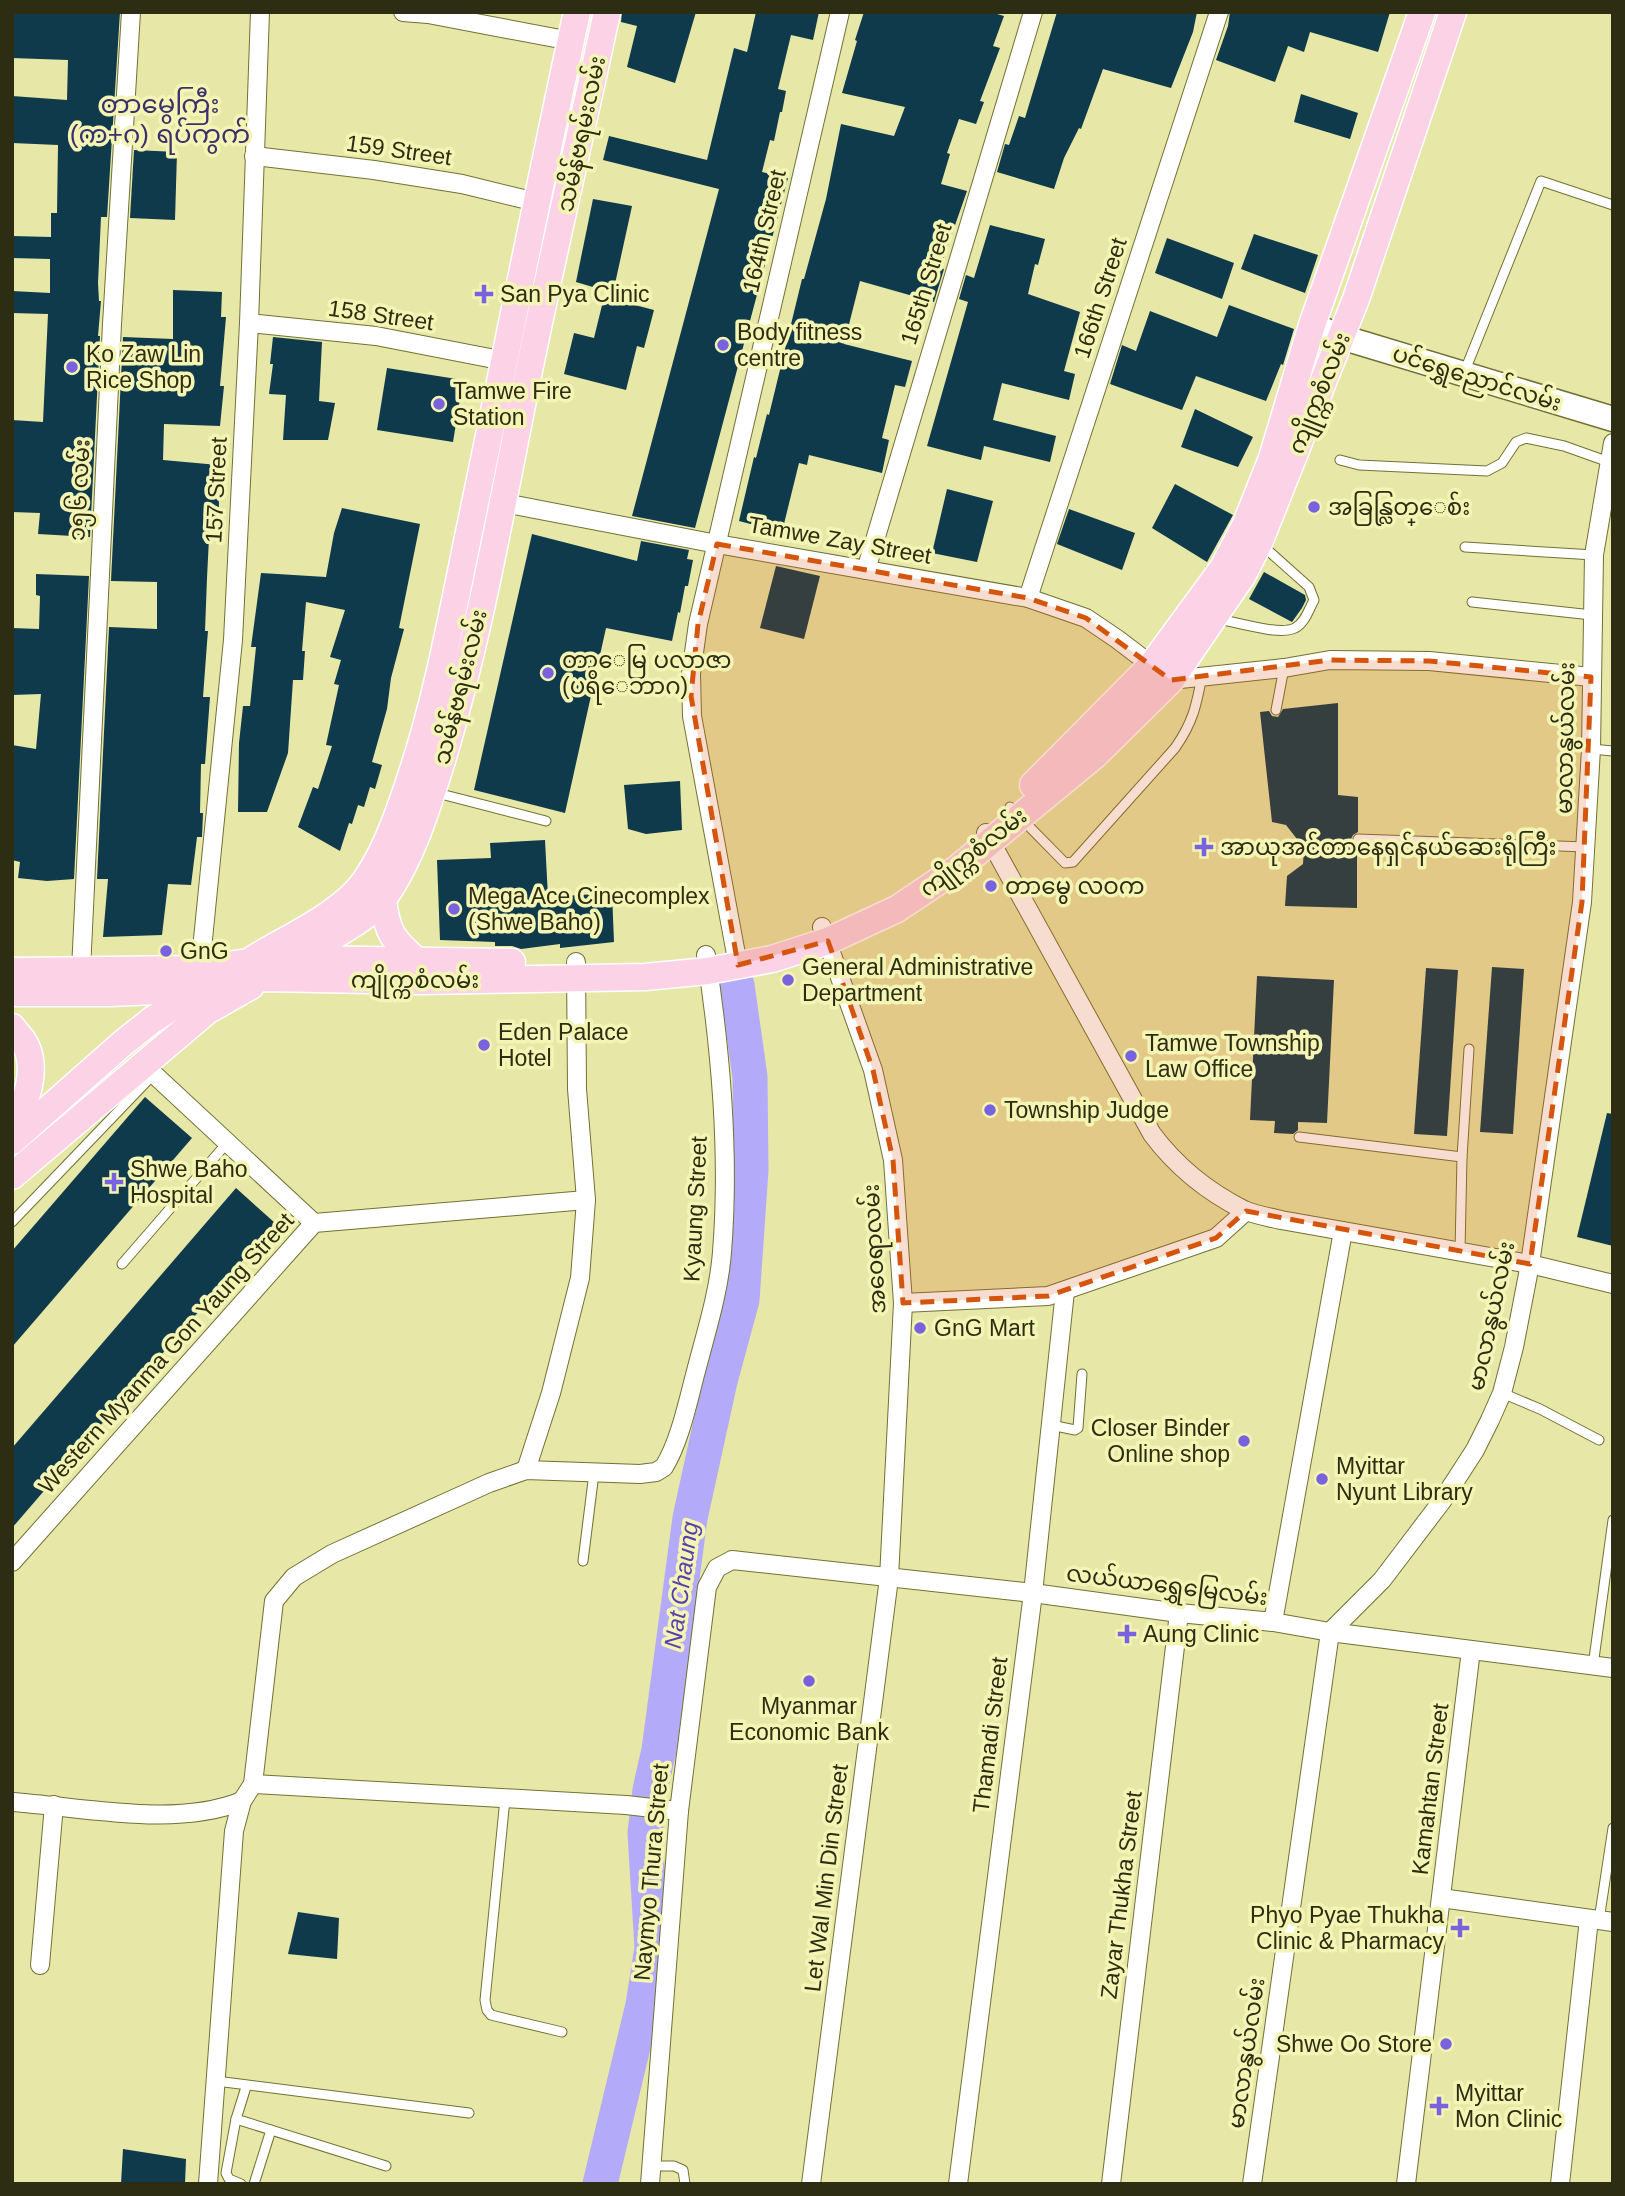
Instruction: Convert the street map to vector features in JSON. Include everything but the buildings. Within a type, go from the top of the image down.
[{"type":"main road","name":"သမိန်ဗရမ်းလမ်း","points":[[517,364],[536,202],[577,12]]},
{"type":"main road","name":"သမိန်ဗရမ်းလမ်း","points":[[12,1176],[148,1070],[207,1011],[343,903],[363,884],[382,855],[425,737],[472,518],[501,442],[517,364],[607,12]]},
{"type":"main road","name":"ကျိုက္ကစံလမ်း","points":[[294,959],[418,962],[645,977],[736,958],[772,959],[825,934],[897,909],[958,868],[1015,812],[1043,796],[1095,755],[1162,672],[1205,612],[1242,576],[1272,458],[1312,326],[1422,12]]},
{"type":"main road","name":"ကျိုက္ကစံလမ်း","points":[[1250,538],[1342,337],[1453,12]]},
{"type":"main road","name":"သမိန်ဗရမ်းလမ်း","points":[[256,970],[294,959],[344,930],[383,900],[406,858],[432,792],[458,708],[501,514],[501,442]]},
{"type":"main road","points":[[472,518],[501,514]]},
{"type":"main road","points":[[383,900],[386,923],[397,943],[418,962]]},
{"type":"main road","name":"ကျိုက္ကစံလမ်း","points":[[12,971],[81,970],[202,978]]},
{"type":"main road","name":"ကျိုက္ကစံလမ်း","points":[[12,993],[110,993],[256,970],[410,981],[577,971]]},
{"type":"main road","points":[[12,1141],[117,1048],[202,978]]},
{"type":"main road","points":[[12,1027],[26,1045],[31,1070],[26,1100],[12,1133]]},
{"type":"street","name":"၁၅၆ လမ်း","points":[[81,970],[112,324],[131,12]]},
{"type":"street","name":"157 Street","points":[[202,978],[233,640],[249,323],[260,12]]},
{"type":"street","points":[[403,12],[441,16],[571,41]]},
{"type":"street","name":"164th Street","points":[[736,958],[692,716],[691,674],[698,624],[840,12]]},
{"type":"street","name":"165th Street","points":[[866,570],[1033,12]]},
{"type":"street","name":"166th Street","points":[[1028,598],[1219,12]]},
{"type":"street","name":"159 Street","points":[[254,156],[374,170],[462,184],[536,202]]},
{"type":"street","name":"158 Street","points":[[249,323],[376,336],[517,364]]},
{"type":"street","name":"ပင်ရွှေညောင်လမ်း","points":[[1312,326],[1613,419]]},
{"type":"street","name":"မာလာနွယ်လမ်း","points":[[1252,2184],[1330,1632],[1382,1580],[1442,1501],[1475,1450],[1502,1393],[1514,1347],[1530,1264],[1582,902],[1591,749],[1594,555],[1613,443]]},
{"type":"street","name":"Tamwe Zay Street","points":[[501,514],[717,544],[1028,598],[1086,618],[1162,672]]},
{"type":"street","points":[[1162,672],[1202,676],[1284,668],[1330,660],[1429,661],[1591,677]]},
{"type":"street","points":[[988,836],[1152,1134],[1186,1173],[1245,1211],[1530,1264],[1613,1284]]},
{"type":"street","name":"အဝေရာလမ်း","points":[[825,934],[873,1070],[893,1160],[903,1303],[889,1578]]},
{"type":"street","name":"Kyaung Street","points":[[594,1473],[640,1474],[656,1472],[664,1466],[687,1404],[715,1299],[722,1253],[724,1137],[707,963]]},
{"type":"street","points":[[526,1470],[551,1393],[580,1278],[586,1200],[577,1089],[577,971]]},
{"type":"street","points":[[148,1070],[314,1223]]},
{"type":"street","name":"Western Myanma Gon Yaung Street","points":[[12,1562],[314,1223],[586,1200]]},
{"type":"street","points":[[903,1303],[1048,1296],[1216,1238],[1245,1211]]},
{"type":"street","points":[[1273,1622],[1343,1231]]},
{"type":"street","name":"Thamadi Street","points":[[958,2184],[1033,1593],[1065,1291]]},
{"type":"street","points":[[208,2184],[234,1831],[242,1801],[253,1784],[274,1601],[293,1577],[343,1549],[489,1483],[526,1470],[594,1473]]},
{"type":"street","name":"လယ်ယာရွှေမြေလမ်း","points":[[717,1569],[732,1560],[1033,1593],[1613,1668]]},
{"type":"street","name":"Naymyo Thura Street","points":[[651,2175],[671,1810],[707,1587],[717,1569]]},
{"type":"street","name":"Let Wal Min Din Street","points":[[811,2184],[889,1578]]},
{"type":"street","name":"Zayar Thukha Street","points":[[1111,2184],[1179,1613]]},
{"type":"street","name":"Kamahtan Street","points":[[1406,2184],[1471,1650]]},
{"type":"street","points":[[253,1784],[626,1805],[671,1810]]},
{"type":"street","points":[[12,1802],[152,1815],[227,1807],[242,1801]]},
{"type":"street","points":[[40,1965],[54,1805]]},
{"type":"street","points":[[1441,1898],[1601,1921],[1560,2184]]},
{"type":"lane","points":[[1463,373],[1541,181],[1613,205]]},
{"type":"lane","points":[[1340,460],[1377,467],[1487,471],[1502,463],[1516,442],[1526,438],[1564,446],[1609,462]]},
{"type":"lane","points":[[1205,612],[1281,630],[1294,629],[1302,623],[1314,600],[1309,587],[1284,562],[1250,538]]},
{"type":"lane","points":[[1465,547],[1594,555]]},
{"type":"lane","points":[[1472,602],[1592,615]]},
{"type":"lane","points":[[1276,710],[1284,668]]},
{"type":"lane","points":[[1015,812],[1065,863],[1073,862],[1175,748],[1189,728],[1196,709],[1202,676]]},
{"type":"lane","points":[[1591,749],[1613,751]]},
{"type":"lane","points":[[432,792],[546,821]]},
{"type":"lane","points":[[1357,839],[1586,847]]},
{"type":"lane","points":[[1460,1251],[1461,1157],[1469,1049]]},
{"type":"lane","points":[[12,1222],[16,1211],[148,1070]]},
{"type":"lane","points":[[1299,1137],[1461,1157]]},
{"type":"lane","points":[[122,1264],[227,1143]]},
{"type":"lane","points":[[1051,1425],[1075,1430],[1078,1428],[1082,1374]]},
{"type":"lane","points":[[1502,1393],[1541,1409],[1599,1440]]},
{"type":"lane","points":[[583,1561],[594,1473]]},
{"type":"lane","points":[[1593,1666],[1613,1520]]},
{"type":"lane","points":[[505,1799],[486,2010],[491,2015],[562,2032]]},
{"type":"lane","points":[[1601,1921],[1613,1828]]},
{"type":"lane","points":[[216,2081],[246,2087],[470,2113]]},
{"type":"lane","points":[[241,2184],[229,2179],[226,2173],[236,2119],[246,2087]]},
{"type":"lane","points":[[236,2119],[386,2166]]},
{"type":"lane","points":[[254,2184],[271,2130]]},
{"type":"lane","points":[[651,2175],[674,2166],[683,2170],[685,2184]]},
{"type":"highlighted area","points":[[717,544],[1028,598],[1086,618],[1171,680],[1330,660],[1429,661],[1591,677],[1582,902],[1530,1264],[1246,1211],[1216,1238],[1048,1296],[903,1303],[893,1160],[873,1070],[828,941],[738,965],[691,696],[698,624]]},
{"type":"waterway","name":"Nat Chaung","points":[[600,2184],[643,2005],[652,1948],[645,1833],[650,1790],[659,1750],[690,1518],[720,1381],[742,1300],[751,1170],[750,1077],[737,985]]},
{"type":"place","name":"San Pya Clinic","points":[[484,294]]},
{"type":"place","name":"Body fitness centre","points":[[723,345]]},
{"type":"place","name":"Ko Zaw Lin Rice Shop","points":[[72,367]]},
{"type":"place","name":"Tamwe Fire Station","points":[[439,404]]},
{"type":"place","name":"အခြန္လြတ္ေစ်း","points":[[1314,507]]},
{"type":"place","name":"တာေမြ ပလာဇာ (ပရိေဘာဂ)","points":[[548,673]]},
{"type":"place","name":"အာယုအင်တာနေရှင်နယ်ဆေးရုံကြီး","points":[[1204,847]]},
{"type":"place","name":"တာမွေ လဝက","points":[[991,886]]},
{"type":"place","name":"Mega Ace Cinecomplex (Shwe Baho)","points":[[454,909]]},
{"type":"place","name":"GnG","points":[[166,951]]},
{"type":"place","name":"General Administrative Department","points":[[788,980]]},
{"type":"place","name":"Eden Palace Hotel","points":[[484,1045]]},
{"type":"place","name":"Tamwe Township Law Office","points":[[1131,1056]]},
{"type":"place","name":"Township Judge","points":[[990,1110]]},
{"type":"place","name":"Shwe Baho Hospital","points":[[114,1182]]},
{"type":"place","name":"GnG Mart","points":[[920,1328]]},
{"type":"place","name":"Closer Binder Online shop","points":[[1244,1441]]},
{"type":"place","name":"Myittar Nyunt Library","points":[[1322,1479]]},
{"type":"place","name":"Aung Clinic","points":[[1127,1634]]},
{"type":"place","name":"Myanmar Economic Bank","points":[[809,1681]]},
{"type":"place","name":"Phyo Pyae Thukha Clinic & Pharmacy","points":[[1460,1928]]},
{"type":"place","name":"Shwe Oo Store","points":[[1446,2044]]},
{"type":"place","name":"Myittar Mon Clinic","points":[[1439,2106]]},
{"type":"district","name":"တာမွေကြီး (က+ဂ) ရပ်ကွက်","points":[[160,119]]}]
